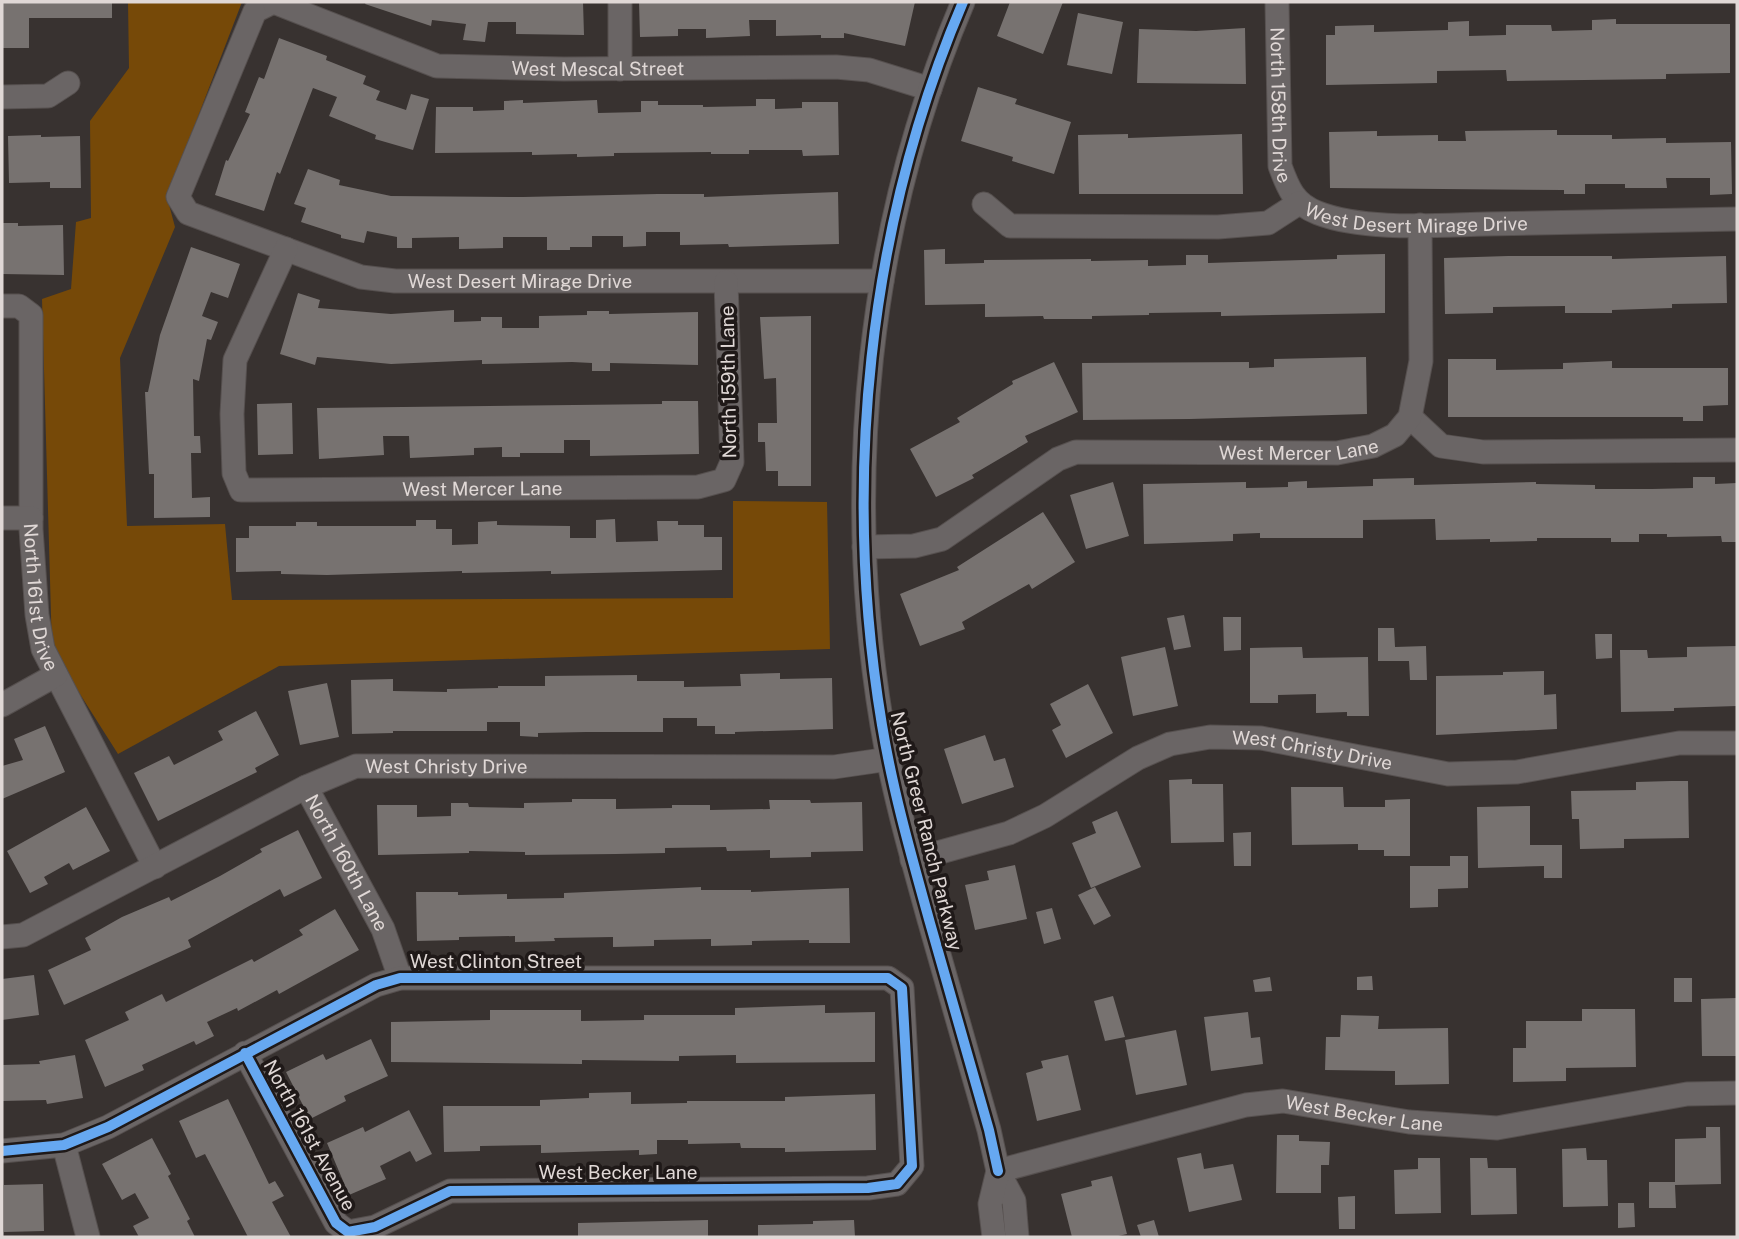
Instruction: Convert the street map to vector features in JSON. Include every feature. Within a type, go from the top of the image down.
[{"type":"street","name":"West Mescal Street","points":[[274,2],[437,66],[620,69],[836,67],[869,71],[930,89]]},
{"type":"street","name":"West Desert Mirage Drive","points":[[274,2],[255,12],[178,197],[188,213],[361,277],[395,281],[881,281]]},
{"type":"street","points":[[620,2],[620,69]]},
{"type":"street","name":"North Greer Ranch Parkway","points":[[963,2],[930,89],[896,211],[881,281],[863,470],[864,547],[875,676],[889,758],[912,860],[989,1130],[998,1171],[1014,1201],[1017,1237]]},
{"type":"street","name":"North 158th Drive","points":[[1277,2],[1280,166],[1289,190],[1298,203]]},
{"type":"street","points":[[2,97],[48,96],[68,83]]},
{"type":"street","name":"West Desert Mirage Drive","points":[[984,204],[1010,226],[1218,227],[1268,223],[1298,203],[1318,213],[1357,222],[1420,225],[1737,219]]},
{"type":"street","points":[[1420,225],[1421,361],[1410,417],[1441,446],[1483,452],[1737,450]]},
{"type":"street","name":"West Mercer Lane","points":[[286,249],[235,360],[232,414],[234,473],[241,490],[698,487],[724,480]]},
{"type":"street","name":"North 159th Lane","points":[[724,480],[732,461],[726,282]]},
{"type":"street","name":"North 161st Drive","points":[[11,306],[32,315],[31,518],[37,615],[43,649],[155,867]]},
{"type":"street","name":"West Mercer Lane","points":[[864,547],[914,546],[942,539],[1058,459],[1076,452],[1337,453],[1373,446],[1395,435],[1410,417]]},
{"type":"street","points":[[2,518],[31,518]]},
{"type":"street","points":[[2,705],[56,675]]},
{"type":"street","name":"West Christy Drive","points":[[912,860],[1009,833],[1045,816],[1138,758],[1170,744],[1210,737],[1261,738],[1448,774],[1517,772],[1679,743],[1737,743]]},
{"type":"street","name":"West Christy Drive","points":[[2,937],[23,935],[306,787],[356,766],[834,767],[889,758]]},
{"type":"street","name":"North 160th Lane","points":[[306,787],[383,929],[400,978]]},
{"type":"street","name":"West Clinton Street","points":[[2,1151],[64,1146],[108,1127],[376,985],[400,978],[888,978],[902,988],[912,1166],[897,1184]]},
{"type":"street","name":"North 161st Avenue","points":[[245,1053],[336,1223],[348,1232]]},
{"type":"street","name":"West Becker Lane","points":[[998,1171],[1246,1105],[1283,1101],[1409,1122],[1497,1128],[1687,1094],[1737,1093]]},
{"type":"street","points":[[64,1146],[88,1237]]},
{"type":"street","name":"North Greer Ranch Parkway","points":[[994,1237],[990,1204],[998,1171]]},
{"type":"street","name":"West Becker Lane","points":[[348,1232],[375,1227],[450,1191],[868,1188],[897,1184]]},
{"type":"shaded area","points":[[128,2],[242,2],[167,197],[175,227],[120,358],[127,526],[225,524],[232,600],[733,598],[733,501],[827,502],[830,649],[279,666],[118,754],[52,650],[42,299],[71,289],[76,222],[91,218],[90,121],[129,68]]},
{"type":"building","points":[[2,2],[112,2],[112,18],[29,18],[29,48],[2,48]]},
{"type":"building","points":[[583,2],[584,35],[516,34],[516,22],[488,22],[485,42],[463,40],[466,24],[432,20],[431,26],[365,4]]},
{"type":"building","points":[[639,2],[915,2],[905,46],[844,33],[844,38],[821,38],[821,35],[776,36],[776,20],[749,20],[750,36],[706,38],[706,29],[678,29],[678,36],[640,37]]},
{"type":"building","points":[[1010,2],[1063,2],[1043,54],[997,36]]},
{"type":"building","points":[[1078,13],[1123,22],[1112,74],[1067,65]]},
{"type":"building","points":[[1616,19],[1616,24],[1730,24],[1730,73],[1666,74],[1666,79],[1507,81],[1506,70],[1437,71],[1437,83],[1326,85],[1326,35],[1335,35],[1335,26],[1374,25],[1374,32],[1448,30],[1448,22],[1469,21],[1469,36],[1506,35],[1506,25],[1551,25],[1552,31],[1592,30],[1592,20]]},
{"type":"building","points":[[1245,28],[1246,84],[1137,83],[1139,29],[1196,31]]},
{"type":"building","points":[[279,38],[327,56],[326,60],[366,76],[363,84],[380,91],[376,100],[406,110],[411,94],[429,99],[413,150],[375,139],[376,135],[329,116],[337,97],[313,88],[280,174],[277,172],[264,211],[215,195],[226,160],[228,161],[250,114],[245,112],[259,77],[264,79]]},
{"type":"building","points":[[978,87],[1017,99],[1015,104],[1071,122],[1054,174],[1012,161],[1013,157],[961,141]]},
{"type":"building","points":[[756,99],[775,99],[775,109],[802,108],[802,102],[838,102],[839,155],[803,156],[802,150],[749,150],[749,154],[614,153],[614,156],[577,157],[577,154],[532,155],[532,152],[435,153],[436,107],[473,107],[473,111],[504,110],[504,101],[523,100],[523,103],[597,100],[598,113],[641,112],[641,101],[658,101],[658,105],[703,107],[756,106]]},
{"type":"building","points":[[1557,130],[1557,135],[1612,135],[1612,139],[1666,138],[1666,143],[1731,142],[1732,194],[1710,195],[1710,178],[1666,178],[1667,188],[1585,184],[1585,194],[1564,194],[1564,190],[1330,188],[1329,132],[1377,131],[1377,136],[1438,135],[1438,141],[1466,141],[1465,131]]},
{"type":"building","points":[[1128,134],[1128,138],[1242,134],[1243,194],[1079,194],[1078,135]]},
{"type":"building","points":[[8,136],[80,136],[81,188],[50,188],[50,182],[9,183]]},
{"type":"building","points":[[308,169],[340,180],[339,185],[391,196],[704,194],[704,197],[838,192],[839,244],[729,247],[728,244],[680,245],[680,232],[646,232],[646,246],[623,247],[623,236],[592,236],[592,247],[547,250],[547,237],[503,237],[503,248],[459,249],[459,237],[412,238],[412,248],[397,248],[397,237],[367,231],[364,243],[341,238],[341,235],[301,222],[306,208],[294,204]]},
{"type":"building","points":[[2,223],[18,223],[18,226],[63,225],[64,275],[2,274]]},
{"type":"building","points":[[191,247],[240,264],[228,298],[211,292],[202,316],[218,322],[211,340],[207,339],[199,381],[193,379],[194,436],[200,436],[201,453],[191,453],[192,498],[210,497],[210,517],[154,518],[154,474],[149,474],[145,392],[148,392],[160,335]]},
{"type":"building","points":[[945,249],[945,264],[984,263],[984,260],[1091,259],[1148,260],[1148,266],[1186,265],[1186,255],[1208,255],[1208,263],[1337,259],[1337,255],[1385,254],[1385,313],[1221,316],[1221,312],[1149,313],[1092,316],[1092,319],[985,317],[985,304],[925,305],[924,250]]},
{"type":"building","points":[[1612,256],[1612,259],[1726,256],[1727,303],[1672,304],[1672,308],[1612,310],[1612,313],[1565,313],[1565,306],[1493,307],[1493,313],[1445,314],[1444,258]]},
{"type":"building","points":[[298,293],[320,300],[318,308],[391,314],[454,310],[454,322],[481,321],[481,317],[502,317],[502,328],[539,328],[539,316],[587,315],[587,311],[609,311],[609,314],[698,312],[698,365],[610,363],[610,371],[592,371],[592,363],[482,364],[482,360],[391,364],[317,357],[315,365],[280,354]]},
{"type":"building","points":[[811,316],[811,486],[778,486],[778,471],[766,471],[765,442],[758,442],[758,423],[777,423],[776,378],[764,379],[760,317]]},
{"type":"building","points":[[1366,357],[1367,414],[1083,420],[1082,363],[1249,362],[1249,368],[1274,367],[1274,359]]},
{"type":"building","points":[[1448,359],[1496,359],[1496,370],[1563,369],[1563,363],[1612,361],[1612,368],[1728,368],[1728,405],[1703,406],[1703,421],[1683,421],[1683,417],[1448,417]]},
{"type":"building","points":[[1054,362],[1078,412],[1025,436],[1028,442],[972,475],[974,478],[936,497],[910,449],[960,422],[957,418],[1013,384],[1012,381]]},
{"type":"building","points":[[662,401],[698,401],[699,454],[590,456],[590,440],[564,440],[564,453],[520,453],[520,457],[502,457],[502,447],[474,448],[474,455],[410,458],[409,436],[383,436],[384,455],[319,459],[317,408],[662,404]]},
{"type":"building","points":[[292,403],[293,454],[258,455],[257,404]]},
{"type":"building","points":[[1693,477],[1715,477],[1715,484],[1737,483],[1737,542],[1722,542],[1721,536],[1667,537],[1667,534],[1639,534],[1639,542],[1611,542],[1611,538],[1537,538],[1537,541],[1490,542],[1490,539],[1436,540],[1435,519],[1363,520],[1363,538],[1260,538],[1260,533],[1233,534],[1233,541],[1144,544],[1143,484],[1246,482],[1246,488],[1288,487],[1288,482],[1307,481],[1307,488],[1373,486],[1373,479],[1414,478],[1414,485],[1536,482],[1595,485],[1595,489],[1652,489],[1693,488]]},
{"type":"building","points":[[1113,482],[1129,536],[1086,549],[1070,495]]},
{"type":"building","points":[[1043,512],[1075,562],[1032,589],[1029,584],[962,622],[965,629],[920,646],[900,594],[959,570],[957,567]]},
{"type":"building","points":[[615,519],[616,542],[658,541],[657,521],[678,521],[678,525],[704,525],[704,537],[722,537],[722,570],[551,574],[551,571],[462,571],[327,575],[281,574],[281,571],[236,572],[236,538],[249,538],[249,526],[296,526],[296,522],[317,522],[317,526],[416,526],[416,520],[436,520],[436,529],[452,529],[452,545],[478,544],[478,522],[497,521],[497,525],[570,526],[570,538],[596,538],[596,520]]},
{"type":"building","points":[[1184,615],[1191,647],[1174,650],[1167,618]]},
{"type":"building","points":[[1223,617],[1241,617],[1241,650],[1224,651]]},
{"type":"building","points":[[1378,628],[1394,628],[1395,647],[1426,646],[1427,680],[1410,680],[1409,661],[1378,661]]},
{"type":"building","points":[[1595,634],[1612,634],[1612,658],[1596,659]]},
{"type":"building","points":[[1737,646],[1737,706],[1621,712],[1620,650],[1647,650],[1648,658],[1687,657],[1687,647]]},
{"type":"building","points":[[1165,647],[1178,706],[1133,716],[1121,657]]},
{"type":"building","points":[[1302,647],[1303,658],[1368,657],[1369,716],[1347,716],[1347,712],[1316,713],[1316,694],[1278,695],[1278,703],[1250,703],[1250,648]]},
{"type":"building","points":[[1544,671],[1544,695],[1556,694],[1557,729],[1436,735],[1436,676]]},
{"type":"building","points":[[780,673],[780,679],[832,678],[833,729],[715,734],[715,726],[697,726],[697,718],[663,718],[663,732],[538,733],[538,737],[520,736],[520,722],[487,722],[487,731],[352,734],[351,680],[393,679],[393,691],[447,692],[447,689],[545,686],[545,676],[637,675],[637,681],[684,681],[684,687],[741,686],[740,674]]},
{"type":"building","points":[[327,683],[339,737],[300,745],[288,691]]},
{"type":"building","points":[[1088,684],[1113,733],[1066,758],[1052,730],[1061,725],[1050,704]]},
{"type":"building","points":[[256,711],[279,755],[255,768],[257,772],[158,821],[134,773],[169,756],[174,765],[223,740],[218,731]]},
{"type":"building","points":[[45,726],[65,772],[2,799],[2,766],[23,760],[14,739]]},
{"type":"building","points":[[985,735],[994,761],[1005,758],[1014,787],[962,804],[944,749]]},
{"type":"building","points":[[1192,779],[1192,784],[1223,784],[1224,842],[1171,843],[1169,780]]},
{"type":"building","points":[[1688,781],[1689,838],[1624,839],[1624,848],[1580,849],[1579,819],[1572,819],[1571,791],[1636,790],[1636,782]]},
{"type":"building","points":[[1291,787],[1343,787],[1344,807],[1385,807],[1385,800],[1410,799],[1410,856],[1384,856],[1384,850],[1358,850],[1358,844],[1292,845]]},
{"type":"building","points":[[572,799],[616,799],[616,809],[710,805],[710,810],[770,809],[769,800],[862,802],[863,851],[811,852],[811,857],[770,858],[770,850],[727,851],[726,847],[665,848],[665,853],[525,855],[525,852],[469,851],[378,855],[377,805],[417,805],[417,817],[451,816],[451,803],[468,803],[469,807],[524,808],[524,803],[572,802]]},
{"type":"building","points":[[1530,806],[1530,845],[1562,845],[1562,878],[1544,878],[1544,866],[1478,868],[1477,807]]},
{"type":"building","points":[[86,807],[110,851],[73,870],[69,863],[44,877],[48,884],[30,893],[7,851]]},
{"type":"building","points":[[1117,811],[1141,867],[1091,888],[1072,843],[1096,833],[1092,822]]},
{"type":"building","points":[[298,830],[322,878],[284,897],[280,889],[188,940],[191,947],[64,1005],[48,970],[91,950],[85,938],[122,917],[169,897],[171,901]]},
{"type":"building","points":[[1251,832],[1251,866],[1234,866],[1233,833]]},
{"type":"building","points":[[1450,856],[1468,856],[1468,888],[1438,889],[1438,907],[1410,908],[1410,866],[1450,866]]},
{"type":"building","points":[[1015,865],[1027,919],[975,930],[965,885],[989,880],[987,871]]},
{"type":"building","points":[[701,887],[701,890],[751,892],[849,888],[850,943],[809,943],[809,940],[752,941],[752,945],[711,946],[711,939],[654,940],[654,946],[613,947],[613,937],[515,942],[515,936],[417,941],[416,892],[507,894],[507,899],[564,898],[564,893]]},
{"type":"building","points":[[1095,887],[1111,916],[1094,925],[1078,895]]},
{"type":"building","points":[[1052,908],[1061,939],[1044,944],[1036,912]]},
{"type":"building","points":[[335,909],[359,950],[279,994],[277,990],[238,1011],[237,1008],[207,1022],[214,1036],[196,1045],[194,1041],[142,1065],[144,1070],[105,1087],[85,1040],[129,1020],[125,1012],[162,994],[166,1002],[252,959],[254,962],[303,935],[299,930]]},
{"type":"building","points":[[34,975],[39,1015],[2,1020],[2,979]]},
{"type":"building","points":[[1372,976],[1373,990],[1357,990],[1357,977]]},
{"type":"building","points":[[1270,977],[1272,991],[1255,992],[1253,980]]},
{"type":"building","points":[[1674,978],[1692,978],[1692,1002],[1674,1002]]},
{"type":"building","points":[[1113,996],[1125,1037],[1105,1041],[1094,1001]]},
{"type":"building","points":[[1737,998],[1737,1056],[1702,1056],[1701,999]]},
{"type":"building","points":[[825,1005],[825,1013],[875,1012],[875,1062],[736,1063],[736,1055],[679,1056],[679,1061],[582,1060],[582,1064],[391,1062],[391,1022],[490,1020],[490,1010],[581,1010],[581,1021],[644,1020],[644,1015],[735,1015],[735,1008]]},
{"type":"building","points":[[1582,1009],[1635,1009],[1636,1067],[1566,1068],[1566,1081],[1513,1082],[1513,1048],[1526,1048],[1526,1021],[1582,1021]]},
{"type":"building","points":[[1248,1012],[1251,1038],[1260,1037],[1263,1064],[1211,1071],[1204,1017]]},
{"type":"building","points":[[1341,1015],[1379,1016],[1378,1029],[1448,1028],[1449,1084],[1395,1085],[1395,1071],[1325,1070],[1326,1037],[1340,1037]]},
{"type":"building","points":[[1176,1030],[1187,1085],[1136,1095],[1125,1040]]},
{"type":"building","points":[[371,1039],[388,1076],[344,1096],[346,1101],[310,1119],[286,1072],[323,1054],[326,1060]]},
{"type":"building","points":[[75,1055],[83,1098],[47,1104],[46,1100],[2,1101],[2,1065],[40,1064],[39,1061]]},
{"type":"building","points":[[1068,1055],[1081,1110],[1037,1121],[1026,1073],[1043,1068],[1041,1061]]},
{"type":"building","points":[[631,1092],[631,1104],[785,1101],[785,1097],[875,1094],[876,1150],[785,1152],[785,1148],[741,1148],[740,1143],[688,1144],[688,1140],[657,1140],[657,1154],[639,1155],[639,1150],[541,1153],[541,1145],[480,1146],[480,1151],[444,1152],[443,1106],[540,1106],[540,1100],[589,1098],[589,1093]]},
{"type":"building","points":[[228,1099],[269,1184],[275,1181],[284,1196],[272,1202],[291,1237],[248,1237],[205,1154],[196,1158],[179,1121]]},
{"type":"building","points":[[409,1110],[432,1154],[416,1162],[410,1151],[380,1166],[386,1179],[349,1195],[327,1143],[363,1127],[365,1132]]},
{"type":"building","points":[[1706,1127],[1720,1127],[1721,1184],[1675,1185],[1676,1208],[1649,1208],[1649,1182],[1675,1182],[1675,1139],[1706,1138]]},
{"type":"building","points":[[1277,1135],[1299,1135],[1299,1141],[1330,1142],[1329,1165],[1321,1165],[1321,1193],[1276,1193]]},
{"type":"building","points":[[152,1138],[171,1174],[168,1176],[190,1219],[187,1221],[195,1237],[139,1237],[133,1226],[149,1218],[135,1193],[122,1200],[102,1164]]},
{"type":"building","points":[[1586,1148],[1587,1160],[1607,1160],[1608,1206],[1563,1207],[1562,1149]]},
{"type":"building","points":[[1201,1153],[1204,1169],[1233,1164],[1242,1200],[1189,1212],[1177,1158]]},
{"type":"building","points":[[1418,1158],[1440,1158],[1441,1213],[1395,1214],[1394,1170],[1418,1169]]},
{"type":"building","points":[[1470,1158],[1487,1158],[1488,1168],[1516,1168],[1517,1214],[1471,1215]]},
{"type":"building","points":[[1112,1176],[1127,1234],[1114,1237],[1072,1237],[1061,1194],[1092,1186],[1091,1181]]},
{"type":"building","points":[[43,1184],[44,1231],[4,1232],[4,1185]]},
{"type":"building","points":[[1355,1196],[1355,1229],[1339,1229],[1338,1197]]},
{"type":"building","points":[[1618,1203],[1634,1203],[1635,1227],[1618,1228]]},
{"type":"building","points":[[708,1220],[708,1237],[578,1237],[578,1223]]},
{"type":"building","points":[[854,1220],[855,1237],[758,1237],[758,1225]]},
{"type":"building","points":[[1154,1220],[1159,1237],[1141,1237],[1137,1225]]},
{"type":"cycle path","points":[[963,2],[930,88],[904,176],[885,266],[872,358],[865,450],[864,542],[870,634],[882,725],[892,775],[916,874],[989,1130],[998,1171]]},
{"type":"cycle path","points":[[2,1151],[64,1145],[108,1127],[376,985],[400,978],[888,978],[902,988],[912,1166],[897,1184],[868,1188],[450,1191],[375,1227],[348,1232],[336,1223],[245,1053]]}]
